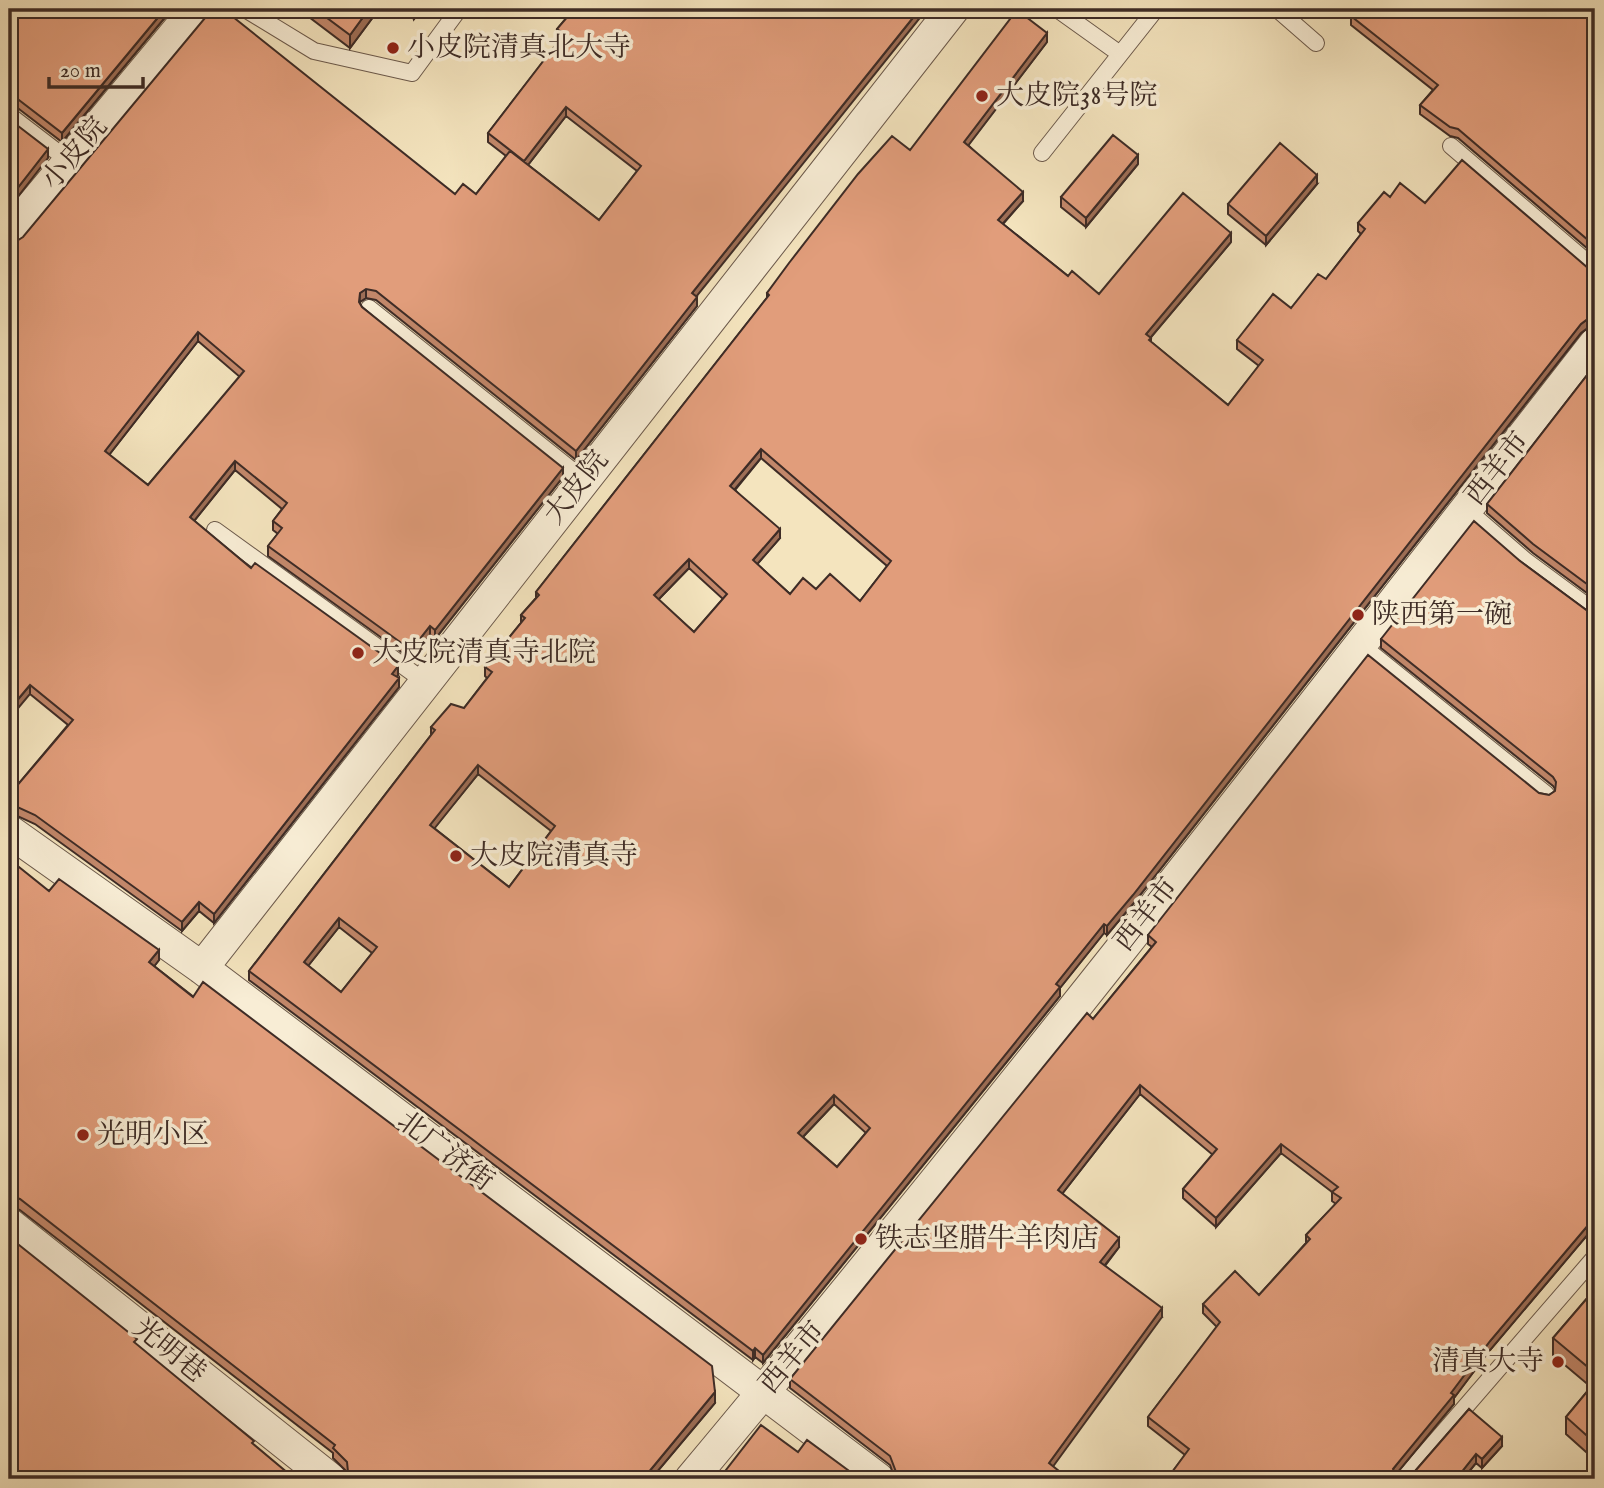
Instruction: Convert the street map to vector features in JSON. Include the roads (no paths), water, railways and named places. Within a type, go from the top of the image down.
[{"type":"street","name":"小皮院","points":[[9,234],[196,9]]},
{"type":"street","name":"大皮院","points":[[202,968],[424,681],[953,9]]},
{"type":"street","name":"西羊市","points":[[691,1479],[840,1301],[1361,645],[1595,344]]},
{"type":"street","name":"北广济街","points":[[9,831],[202,968],[878,1479]]},
{"type":"street","name":"光明巷","points":[[9,1224],[330,1479]]},
{"type":"lane","points":[[245,9],[314,51],[412,73],[460,9]]},
{"type":"lane","points":[[1057,9],[1120,54]]},
{"type":"lane","points":[[1042,152],[1156,9]]},
{"type":"lane","points":[[1277,9],[1316,43]]},
{"type":"lane","points":[[9,115],[69,161]]},
{"type":"lane","points":[[1451,146],[1595,269]]},
{"type":"lane","points":[[369,308],[584,480]]},
{"type":"lane","points":[[1466,509],[1526,561],[1595,611]]},
{"type":"lane","points":[[215,530],[424,681]]},
{"type":"lane","points":[[1361,645],[1546,794]]},
{"type":"lane","points":[[1403,1479],[1595,1257]]},
{"type":"place","name":"小皮院清真北大寺","points":[[393,48]]},
{"type":"place","name":"大皮院38号院","points":[[982,96]]},
{"type":"place","name":"陕西第一碗","points":[[1358,615]]},
{"type":"place","name":"大皮院清真寺北院","points":[[358,653]]},
{"type":"place","name":"大皮院清真寺","points":[[456,856]]},
{"type":"place","name":"光明小区","points":[[83,1135]]},
{"type":"place","name":"铁志坚腊牛羊肉店","points":[[861,1239]]},
{"type":"place","name":"清真大寺","points":[[1558,1362]]}]
